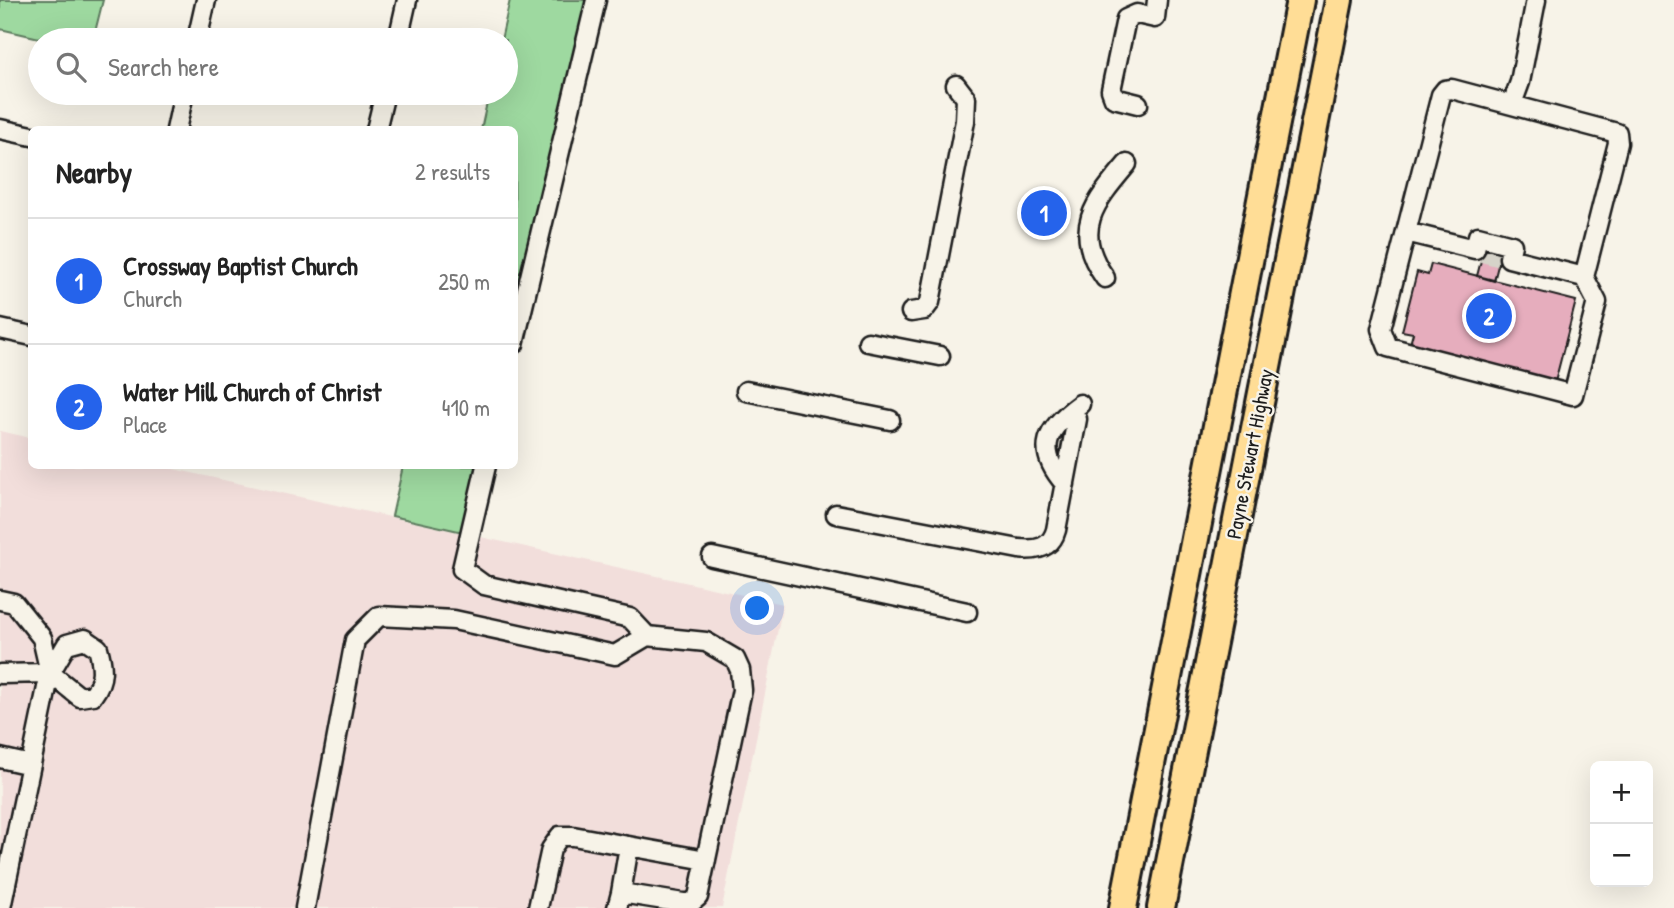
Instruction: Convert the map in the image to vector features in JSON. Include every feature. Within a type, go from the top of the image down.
[{"type":"highway","name":"Payne Stewart Highway","points":[[1123,908],[1300,0]]},
{"type":"highway","name":"Payne Stewart Highway","points":[[1161,908],[1339,0]]},
{"type":"street","points":[[200,28],[206,0]]},
{"type":"street","points":[[401,28],[407,0]]},
{"type":"street","points":[[518,327],[596,0]]},
{"type":"street","points":[[1512,104],[1536,0]]},
{"type":"street","points":[[1138,104],[1112,96],[1121,36],[1128,16],[1156,9]]},
{"type":"street","points":[[911,312],[924,310],[930,302],[943,192],[967,108],[963,90],[956,85]]},
{"type":"street","points":[[1452,89],[1609,129],[1618,136],[1584,277],[1597,303],[1573,396],[1388,347],[1381,329],[1406,232],[1442,93],[1452,89]]},
{"type":"street","points":[[177,126],[181,105]]},
{"type":"street","points":[[377,126],[382,105]]},
{"type":"street","points":[[0,129],[28,135]]},
{"type":"street","points":[[1104,278],[1091,255],[1089,221],[1099,198],[1127,164]]},
{"type":"street","points":[[1406,232],[1479,251],[1478,236],[1512,245],[1505,258],[1584,277]]},
{"type":"street","points":[[0,329],[28,335]]},
{"type":"street","points":[[868,342],[940,356]]},
{"type":"street","points":[[746,391],[890,420]]},
{"type":"street","points":[[836,514],[1034,550],[1048,545],[1054,538],[1065,484],[1079,412],[1054,425],[1047,446],[1052,467],[1065,484]]},
{"type":"street","points":[[485,469],[462,569],[484,585],[630,618],[647,636]]},
{"type":"street","points":[[712,557],[967,612]]},
{"type":"street","points":[[0,600],[14,603],[41,638],[50,673],[1,908]]},
{"type":"street","points":[[305,908],[355,640],[380,616],[454,620],[615,655],[647,636],[706,642],[726,651],[735,659],[740,670],[742,690],[698,897],[691,903],[619,900],[629,846]]},
{"type":"street","points":[[0,674],[50,673]]},
{"type":"street","points":[[0,758],[31,765]]},
{"type":"street","points":[[538,908],[551,849],[560,836],[706,860]]},
{"type":"shaded area","points":[[0,431],[28,437],[28,469],[174,469],[783,604],[722,908],[0,908]]},
{"type":"green space","points":[[0,0],[103,0],[96,28],[28,28],[28,35],[0,29]]},
{"type":"green space","points":[[510,0],[588,0],[518,299],[518,126],[482,126],[486,105],[518,105],[518,28],[504,28]]},
{"type":"green space","points":[[402,469],[477,469],[463,532],[392,516]]},
{"type":"building","points":[[1485,245],[1502,250],[1494,281],[1477,276]]},
{"type":"building","points":[[1431,264],[1576,301],[1555,382],[1410,344],[1413,333],[1402,331],[1417,272],[1428,275]]},
{"type":"tunnel","points":[[1482,253],[1501,258]]},
{"type":"place","name":"Crossway Baptist Church","points":[[1044,213]]},
{"type":"place","name":"Water Mill Church of Christ","points":[[1489,316]]}]
